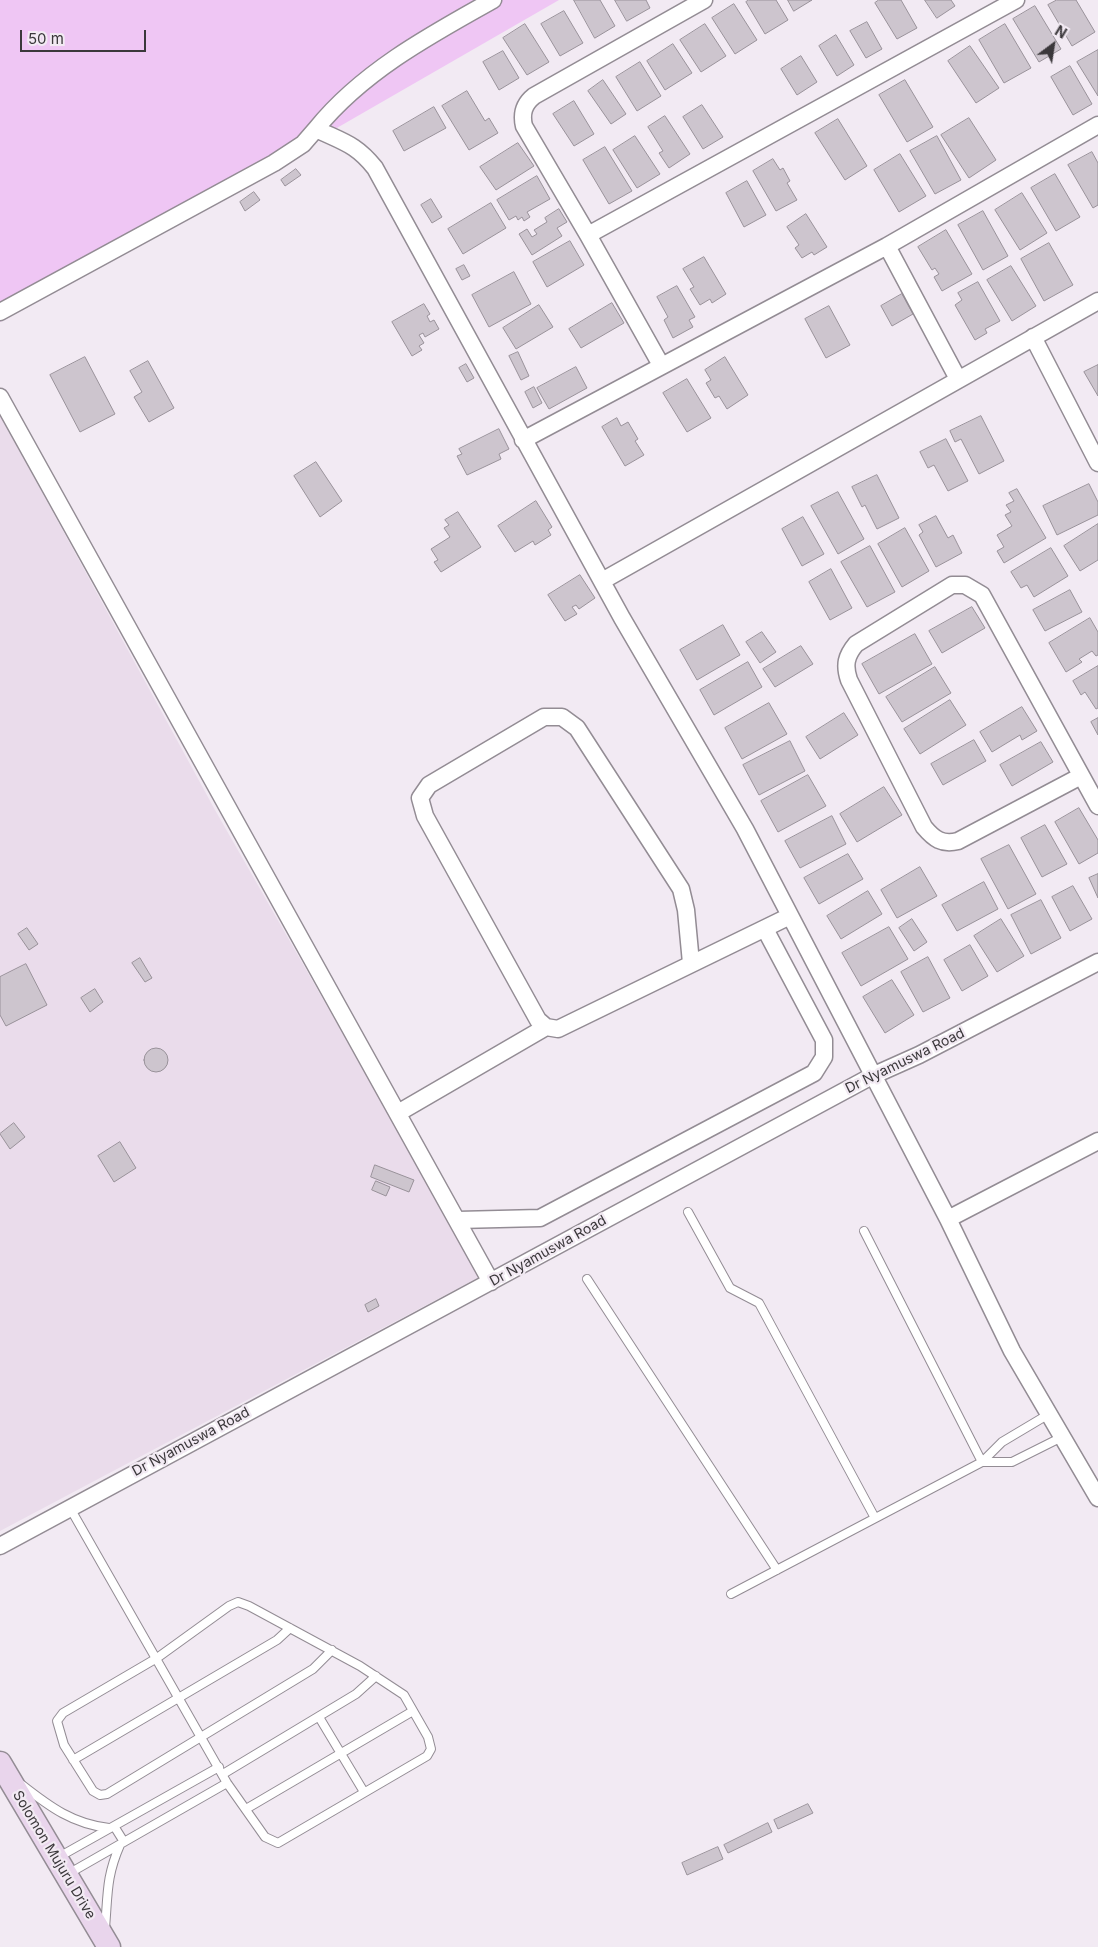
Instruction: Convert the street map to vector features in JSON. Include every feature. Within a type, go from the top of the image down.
[{"type":"street","points":[[0,312],[274,163],[303,144],[331,110],[361,84],[434,33],[493,0]]},
{"type":"street","points":[[661,365],[524,126],[522,117],[527,101],[704,0]]},
{"type":"street","points":[[588,235],[1016,0]]},
{"type":"street","points":[[523,440],[887,246],[1098,125]]},
{"type":"street","points":[[316,129],[350,144],[363,153],[375,168],[602,582],[745,829],[948,1219],[1012,1351],[1098,1498]]},
{"type":"street","points":[[887,246],[958,379]]},
{"type":"street","points":[[602,582],[1098,301]]},
{"type":"street","points":[[1033,337],[1098,463]]},
{"type":"street","points":[[0,396],[492,1282]]},
{"type":"street","points":[[1081,776],[958,841],[948,843],[938,840],[924,827],[849,680],[846,662],[849,652],[856,644],[952,585],[974,589],[982,595],[1098,806]]},
{"type":"street","points":[[691,964],[686,910],[681,889],[577,728],[562,717],[544,717],[429,785],[420,798],[425,816],[538,1020],[546,1027],[558,1029],[790,916]]},
{"type":"street","points":[[458,1220],[540,1218],[814,1073],[824,1057],[824,1040],[765,929]]},
{"type":"street","name":"Dr Nyamuswa Road","points":[[0,1546],[872,1076],[920,1055],[1098,962]]},
{"type":"street","points":[[398,1113],[546,1027]]},
{"type":"street","points":[[948,1219],[1096,1146]]},
{"type":"street","name":"Solomon Mujuru Drive","points":[[2,1766],[107,1943]]},
{"type":"lane","points":[[688,1212],[730,1288],[759,1302],[875,1518]]},
{"type":"lane","points":[[864,1231],[982,1462]]},
{"type":"lane","points":[[587,1279],[777,1570]]},
{"type":"lane","points":[[731,1594],[982,1462],[1002,1442],[1049,1414]]},
{"type":"lane","points":[[982,1462],[1012,1462],[1062,1436]]},
{"type":"lane","points":[[70,1508],[157,1658],[201,1736],[221,1770],[227,1783],[265,1837],[278,1843],[427,1756],[431,1749],[428,1738],[404,1695],[332,1650],[238,1602],[229,1606],[157,1658],[63,1713],[57,1721],[58,1730],[73,1760],[93,1792],[100,1795],[107,1794],[201,1736],[313,1669],[332,1650]]},
{"type":"lane","points":[[73,1760],[277,1640],[290,1628]]},
{"type":"lane","points":[[61,1867],[112,1827],[319,1717],[366,1687],[376,1676]]},
{"type":"lane","points":[[246,1809],[413,1712]]},
{"type":"lane","points":[[319,1717],[339,1754],[364,1792]]},
{"type":"lane","points":[[2,1766],[63,1815],[82,1823],[112,1827]]},
{"type":"lane","points":[[61,1867],[122,1843],[227,1783]]},
{"type":"lane","points":[[112,1827],[122,1843]]},
{"type":"lane","points":[[107,1943],[108,1881],[110,1869],[122,1843]]},
{"type":"shaded area","points":[[0,0],[559,0],[0,322]]},
{"type":"shaded area","points":[[0,415],[215,810],[481,1276],[0,1531]]},
{"type":"building","points":[[574,0],[600,0],[615,26],[595,38]]},
{"type":"building","points":[[615,0],[646,0],[650,8],[627,21]]},
{"type":"building","points":[[749,0],[776,0],[788,20],[765,34],[746,2]]},
{"type":"building","points":[[788,0],[812,0],[794,11]]},
{"type":"building","points":[[879,0],[901,0],[917,28],[897,39],[875,3]]},
{"type":"building","points":[[925,0],[951,0],[955,6],[937,18]]},
{"type":"building","points":[[1057,0],[1076,0],[1095,32],[1072,46],[1048,5]]},
{"type":"building","points":[[734,4],[757,40],[735,54],[712,18]]},
{"type":"building","points":[[1035,6],[1061,49],[1039,62],[1013,19]]},
{"type":"building","points":[[564,11],[583,43],[560,56],[541,24]]},
{"type":"building","points":[[867,22],[882,49],[866,58],[850,31]]},
{"type":"building","points":[[525,24],[549,62],[527,75],[503,38]]},
{"type":"building","points":[[705,24],[726,56],[701,72],[680,40]]},
{"type":"building","points":[[1005,24],[1031,68],[1004,83],[979,40]]},
{"type":"building","points":[[836,35],[854,65],[837,76],[819,46]]},
{"type":"building","points":[[673,44],[692,73],[665,90],[647,61]]},
{"type":"building","points":[[970,46],[999,88],[976,103],[948,61]]},
{"type":"building","points":[[1098,50],[1098,96],[1077,62]]},
{"type":"building","points":[[503,51],[519,78],[499,90],[483,62]]},
{"type":"building","points":[[801,56],[817,82],[797,95],[781,69]]},
{"type":"building","points":[[640,62],[661,96],[637,111],[616,77]]},
{"type":"building","points":[[1070,66],[1092,104],[1073,115],[1051,77]]},
{"type":"building","points":[[603,80],[626,114],[611,124],[588,91]]},
{"type":"building","points":[[905,80],[933,127],[907,142],[879,95]]},
{"type":"building","points":[[467,91],[485,121],[489,118],[498,133],[469,150],[442,106]]},
{"type":"building","points":[[574,101],[594,134],[574,146],[553,114]]},
{"type":"building","points":[[702,105],[723,137],[703,149],[683,117]]},
{"type":"building","points":[[434,107],[446,128],[404,151],[393,131]]},
{"type":"building","points":[[665,116],[690,154],[669,168],[659,153],[663,151],[648,127]]},
{"type":"building","points":[[969,118],[996,160],[969,178],[941,135]]},
{"type":"building","points":[[838,119],[867,166],[845,180],[815,133]]},
{"type":"building","points":[[635,136],[660,174],[637,188],[613,150]]},
{"type":"building","points":[[937,136],[961,180],[935,194],[910,151]]},
{"type":"building","points":[[518,143],[534,166],[496,190],[480,167]]},
{"type":"building","points":[[605,147],[632,191],[609,204],[583,160]]},
{"type":"building","points":[[1092,152],[1098,163],[1098,205],[1093,208],[1068,165]]},
{"type":"building","points":[[900,154],[926,196],[899,212],[874,170]]},
{"type":"building","points":[[773,159],[780,170],[783,168],[790,181],[787,183],[797,200],[776,211],[753,171]]},
{"type":"building","points":[[296,169],[301,175],[285,186],[281,180]]},
{"type":"building","points":[[1055,174],[1080,217],[1056,231],[1031,188]]},
{"type":"building","points":[[537,176],[550,199],[527,212],[530,217],[524,221],[522,217],[518,220],[516,216],[509,220],[497,200]]},
{"type":"building","points":[[747,181],[766,215],[744,227],[726,193]]},
{"type":"building","points":[[254,192],[260,200],[245,211],[240,202]]},
{"type":"building","points":[[1022,193],[1047,233],[1020,250],[995,210]]},
{"type":"building","points":[[431,199],[442,217],[432,223],[421,205]]},
{"type":"building","points":[[491,203],[506,228],[463,254],[448,229]]},
{"type":"building","points":[[559,209],[567,222],[557,228],[562,236],[532,255],[519,234],[527,229],[532,237],[537,234],[534,230],[547,222],[545,218]]},
{"type":"building","points":[[983,211],[1008,256],[983,270],[958,225]]},
{"type":"building","points":[[806,214],[827,247],[814,255],[812,252],[802,258],[795,248],[799,245],[787,227]]},
{"type":"building","points":[[946,230],[972,274],[942,291],[934,277],[939,274],[935,268],[932,270],[918,247]]},
{"type":"building","points":[[570,241],[584,265],[547,287],[533,262]]},
{"type":"building","points":[[1049,243],[1073,285],[1044,301],[1021,259]]},
{"type":"building","points":[[704,257],[726,294],[712,303],[710,299],[700,305],[690,289],[694,287],[683,269]]},
{"type":"building","points":[[464,265],[470,276],[462,280],[456,269]]},
{"type":"building","points":[[1011,266],[1036,306],[1012,321],[987,280]]},
{"type":"building","points":[[514,272],[531,304],[489,327],[472,295]]},
{"type":"building","points":[[978,282],[1000,321],[985,329],[987,333],[975,340],[955,305],[962,300],[958,293]]},
{"type":"building","points":[[677,286],[695,317],[689,320],[693,327],[673,338],[664,320],[668,317],[657,297]]},
{"type":"building","points":[[902,294],[913,314],[892,326],[881,306]]},
{"type":"building","points":[[612,303],[624,323],[581,348],[569,329]]},
{"type":"building","points":[[424,304],[430,314],[427,316],[430,322],[434,320],[439,329],[425,337],[423,333],[419,335],[424,343],[419,346],[422,350],[412,356],[392,322]]},
{"type":"building","points":[[539,305],[553,327],[516,349],[503,328]]},
{"type":"building","points":[[829,306],[850,345],[826,358],[805,319]]},
{"type":"building","points":[[518,352],[529,376],[521,380],[509,356]]},
{"type":"building","points":[[85,357],[115,414],[80,432],[50,375]]},
{"type":"building","points":[[725,357],[748,395],[727,409],[719,396],[715,398],[706,383],[711,380],[705,370]]},
{"type":"building","points":[[148,361],[174,408],[149,422],[134,397],[142,392],[130,371]]},
{"type":"building","points":[[466,364],[474,378],[467,382],[459,368]]},
{"type":"building","points":[[1098,365],[1098,396],[1084,372]]},
{"type":"building","points":[[576,367],[587,388],[549,409],[537,388]]},
{"type":"building","points":[[687,379],[711,418],[687,432],[663,393]]},
{"type":"building","points":[[534,387],[542,403],[533,408],[525,392]]},
{"type":"building","points":[[981,416],[1004,461],[979,474],[961,439],[955,442],[950,431]]},
{"type":"building","points":[[617,418],[621,426],[628,422],[638,439],[635,441],[644,455],[625,466],[602,427]]},
{"type":"building","points":[[499,429],[509,449],[499,454],[501,459],[467,475],[457,456],[462,454],[459,449]]},
{"type":"building","points":[[946,439],[968,481],[948,491],[934,465],[928,468],[920,452]]},
{"type":"building","points":[[316,462],[342,501],[320,517],[294,476]]},
{"type":"building","points":[[877,475],[899,518],[877,529],[865,505],[862,507],[852,487]]},
{"type":"building","points":[[1089,484],[1098,502],[1098,515],[1057,535],[1043,506]]},
{"type":"building","points":[[1017,489],[1046,538],[1004,563],[997,551],[1004,547],[997,535],[1012,526],[1005,515],[1011,512],[1006,505],[1014,501],[1009,493]]},
{"type":"building","points":[[838,492],[864,539],[838,554],[811,506]]},
{"type":"building","points":[[536,501],[552,527],[548,530],[551,535],[535,545],[533,541],[515,552],[498,526]]},
{"type":"building","points":[[458,512],[481,547],[441,572],[434,562],[438,560],[431,549],[450,537],[444,528],[449,525],[445,520]]},
{"type":"building","points":[[936,516],[948,538],[953,535],[962,553],[936,567],[919,535],[923,532],[919,525]]},
{"type":"building","points":[[803,517],[824,554],[802,566],[782,529]]},
{"type":"building","points":[[1098,524],[1098,560],[1080,571],[1064,546]]},
{"type":"building","points":[[905,528],[929,571],[902,587],[878,544]]},
{"type":"building","points":[[870,546],[895,592],[867,607],[841,562]]},
{"type":"building","points":[[1051,548],[1068,576],[1034,597],[1027,585],[1021,588],[1011,572]]},
{"type":"building","points":[[831,569],[852,608],[830,620],[809,582]]},
{"type":"building","points":[[580,575],[595,598],[579,609],[576,605],[572,607],[577,614],[565,621],[548,595]]},
{"type":"building","points":[[1070,590],[1082,612],[1045,631],[1033,610]]},
{"type":"building","points":[[972,607],[985,628],[942,653],[929,631]]},
{"type":"building","points":[[1090,618],[1098,632],[1098,655],[1096,656],[1092,651],[1079,659],[1082,662],[1066,672],[1049,643]]},
{"type":"building","points":[[723,625],[740,655],[697,680],[680,650]]},
{"type":"building","points":[[762,632],[776,652],[760,663],[746,642]]},
{"type":"building","points":[[915,634],[932,664],[879,694],[862,664]]},
{"type":"building","points":[[801,646],[813,664],[775,687],[763,669]]},
{"type":"building","points":[[748,662],[762,687],[714,715],[700,690]]},
{"type":"building","points":[[1098,666],[1098,708],[1096,709],[1085,692],[1081,695],[1073,681]]},
{"type":"building","points":[[935,667],[951,693],[902,722],[886,697]]},
{"type":"building","points":[[950,700],[966,725],[920,754],[904,729]]},
{"type":"building","points":[[769,703],[787,734],[742,759],[725,728]]},
{"type":"building","points":[[1022,707],[1037,731],[1022,740],[1020,735],[992,752],[980,732]]},
{"type":"building","points":[[844,713],[858,735],[820,759],[806,737]]},
{"type":"building","points":[[1098,718],[1098,735],[1091,722]]},
{"type":"building","points":[[974,740],[986,761],[943,785],[931,764]]},
{"type":"building","points":[[790,741],[805,771],[759,795],[743,765]]},
{"type":"building","points":[[1041,742],[1053,762],[1012,786],[1000,765]]},
{"type":"building","points":[[808,775],[826,806],[778,832],[761,801]]},
{"type":"building","points":[[884,787],[902,815],[857,842],[840,814]]},
{"type":"building","points":[[1079,808],[1098,840],[1098,853],[1079,864],[1055,822]]},
{"type":"building","points":[[832,816],[846,844],[800,868],[785,841]]},
{"type":"building","points":[[1045,825],[1067,864],[1042,877],[1021,838]]},
{"type":"building","points":[[1009,845],[1036,894],[1008,909],[981,859]]},
{"type":"building","points":[[848,854],[863,879],[819,904],[804,878]]},
{"type":"building","points":[[920,867],[937,896],[897,918],[881,890]]},
{"type":"building","points":[[1098,874],[1098,898],[1089,878]]},
{"type":"building","points":[[984,882],[998,909],[957,931],[942,905]]},
{"type":"building","points":[[1073,886],[1092,919],[1070,931],[1052,897]]},
{"type":"building","points":[[868,891],[882,914],[841,939],[827,916]]},
{"type":"building","points":[[1041,900],[1061,938],[1031,954],[1011,915]]},
{"type":"building","points":[[912,919],[927,942],[914,951],[899,928]]},
{"type":"building","points":[[1001,919],[1024,956],[997,972],[974,936]]},
{"type":"building","points":[[889,927],[908,959],[861,986],[842,953]]},
{"type":"building","points":[[27,928],[38,944],[29,950],[18,934]]},
{"type":"building","points":[[970,945],[988,976],[962,991],[944,960]]},
{"type":"building","points":[[928,957],[950,998],[923,1012],[901,972]]},
{"type":"building","points":[[140,958],[152,978],[145,982],[132,963]]},
{"type":"building","points":[[26,964],[47,1005],[6,1026],[0,1015],[0,977]]},
{"type":"building","points":[[892,980],[914,1015],[885,1033],[863,997]]},
{"type":"building","points":[[95,989],[103,1002],[90,1012],[81,998]]},
{"type":"building","points":[[156,1048],[165,1051],[168,1060],[165,1069],[156,1072],[147,1069],[144,1060],[147,1051]]},
{"type":"building","points":[[14,1123],[25,1137],[10,1149],[0,1134]]},
{"type":"building","points":[[120,1142],[136,1168],[114,1182],[98,1156]]},
{"type":"building","points":[[375,1165],[414,1180],[409,1192],[371,1177]]},
{"type":"building","points":[[376,1181],[390,1187],[386,1196],[372,1190]]},
{"type":"building","points":[[376,1299],[379,1306],[368,1312],[365,1305]]},
{"type":"building","points":[[808,1804],[813,1813],[778,1829],[774,1820]]},
{"type":"building","points":[[768,1823],[772,1832],[728,1853],[724,1845]]},
{"type":"building","points":[[718,1847],[723,1859],[687,1875],[682,1863]]}]
